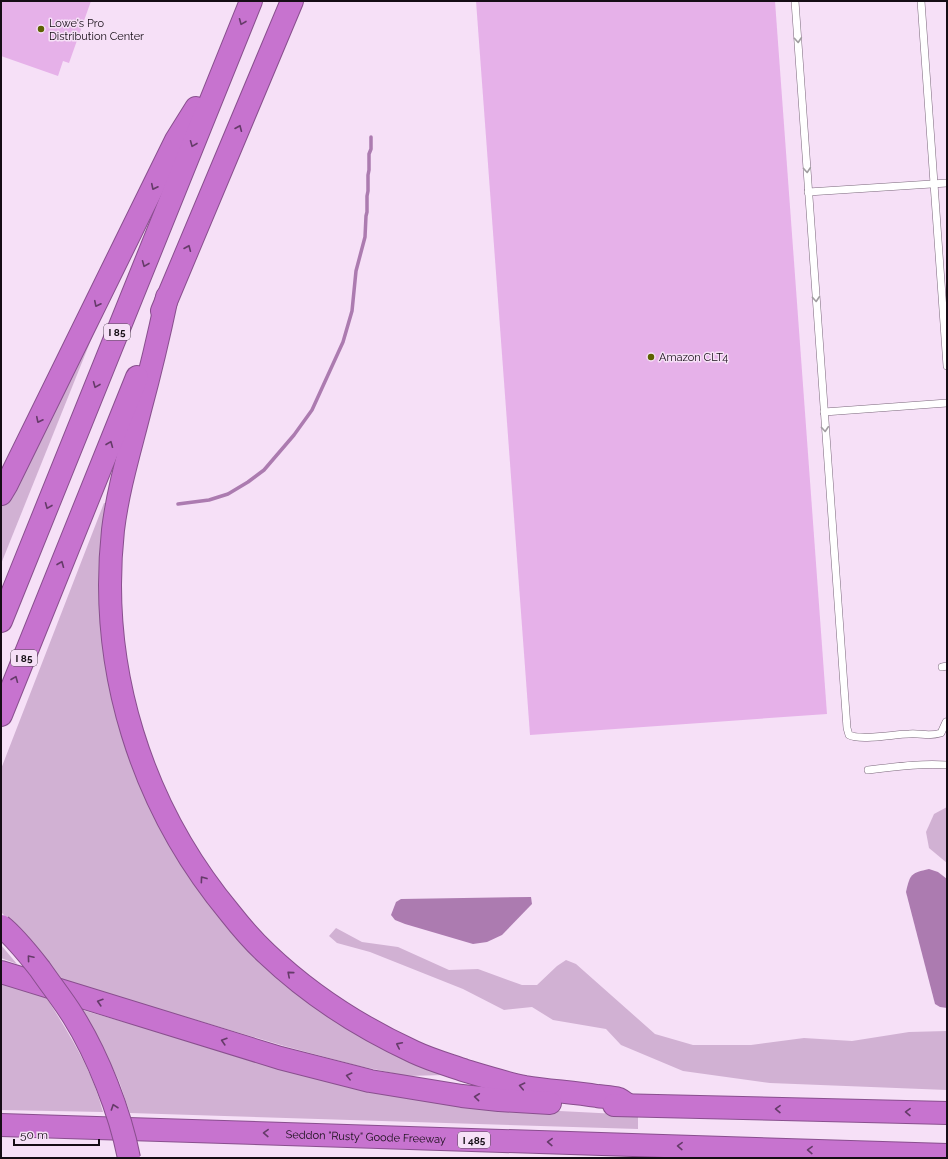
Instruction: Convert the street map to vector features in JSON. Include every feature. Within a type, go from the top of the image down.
[{"type":"highway","name":"I 85","points":[[1,621],[251,1]]},
{"type":"highway","name":"I 85","points":[[1,715],[167,297],[292,1]]},
{"type":"highway","points":[[1,494],[80,338],[176,140],[234,43]]},
{"type":"highway","points":[[167,297],[118,496],[113,529],[111,605],[114,644],[120,682],[138,751],[151,786],[184,850],[220,901],[242,928],[266,953],[320,999],[356,1022],[417,1054],[493,1079],[527,1087],[619,1099],[628,1105]]},
{"type":"highway","points":[[1,926],[31,958],[52,986],[73,1017],[92,1051],[117,1115],[128,1158]]},
{"type":"highway","points":[[1,972],[280,1058],[370,1081],[439,1093],[499,1100],[628,1105],[947,1113]]},
{"type":"highway","name":"Seddon \"Rusty\" Goode Freeway","points":[[1,1125],[947,1155]]},
{"type":"lane","points":[[795,1],[847,728],[849,735],[854,738],[908,734],[932,736],[941,733],[946,722]]},
{"type":"lane","points":[[921,1],[947,366]]},
{"type":"lane","points":[[808,192],[947,183]]},
{"type":"lane","points":[[824,412],[947,403]]},
{"type":"lane","points":[[868,770],[937,764],[947,765]]},
{"type":"shaded area","points":[[90,327],[95,330],[1,564],[1,503]]},
{"type":"shaded area","points":[[104,503],[112,504],[111,687],[237,933],[443,1068],[444,1075],[407,1076],[359,1066],[284,1046],[58,979],[32,944],[1,912],[1,769]]},
{"type":"shaded area","points":[[947,807],[947,863],[929,848],[926,832],[934,814]]},
{"type":"shaded area","points":[[929,869],[938,872],[947,879],[947,1008],[940,1007],[935,1004],[906,892],[912,875]]},
{"type":"shaded area","points":[[531,897],[532,904],[502,935],[487,942],[473,944],[405,924],[395,920],[391,915],[396,902],[401,899]]},
{"type":"shaded area","points":[[336,928],[362,942],[398,947],[449,970],[478,969],[522,985],[537,985],[557,966],[566,960],[576,964],[655,1034],[693,1045],[751,1045],[804,1038],[852,1041],[909,1032],[947,1031],[947,1090],[770,1083],[683,1071],[621,1045],[606,1029],[553,1020],[532,1007],[504,1010],[463,989],[370,952],[337,943],[329,936]]},
{"type":"shaded area","points":[[1,945],[17,964],[1,958]]},
{"type":"shaded area","points":[[1,983],[46,997],[86,1066],[93,1081],[103,1112],[1,1110]]},
{"type":"shaded area","points":[[82,1010],[309,1075],[520,1109],[638,1115],[638,1129],[130,1113],[119,1081]]},
{"type":"building","name":"Lowe's Pro Distribution Center","points":[[1,1],[91,1],[69,63],[63,61],[58,76],[1,56]]},
{"type":"building","name":"Amazon CLT4","points":[[476,1],[775,1],[827,714],[530,735]]},
{"type":"waterway","points":[[178,504],[209,500],[228,494],[248,482],[264,470],[294,435],[312,410],[343,342],[352,311],[356,271],[365,237],[371,137]]},
{"type":"place","name":"Lowe's Pro Distribution Center","points":[[41,29]]},
{"type":"place","name":"Amazon CLT4","points":[[651,357]]}]
